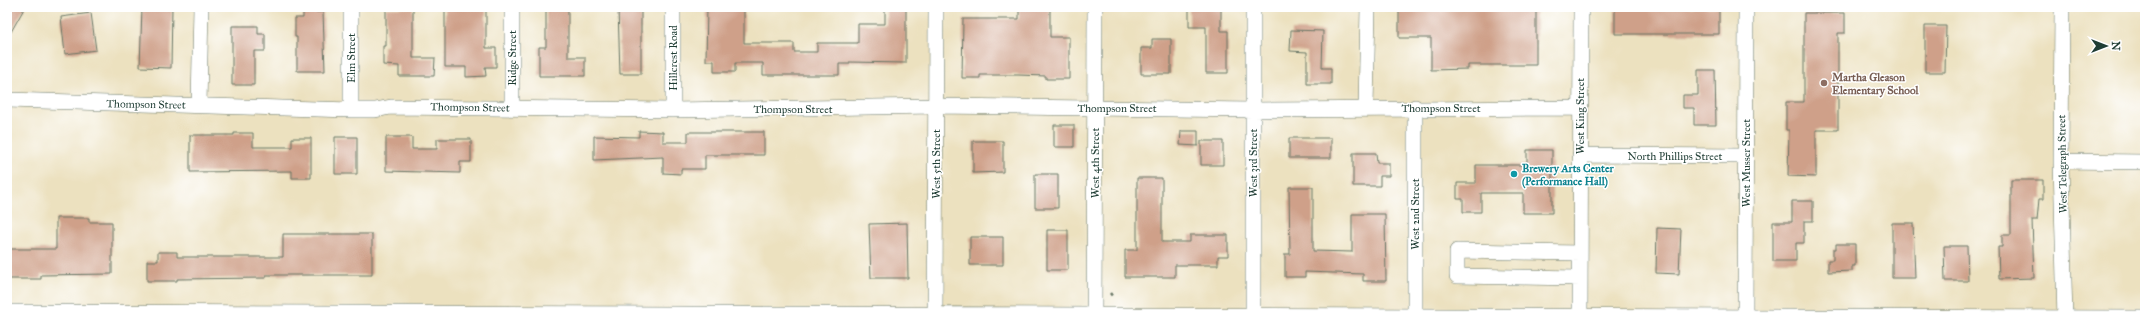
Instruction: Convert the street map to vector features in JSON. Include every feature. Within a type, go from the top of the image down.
[{"type":"street","points":[[200,105],[201,7]]},
{"type":"street","name":"Elm Street","points":[[351,110],[352,7]]},
{"type":"street","name":"Ridge Street","points":[[512,7],[512,108]]},
{"type":"street","name":"Hillcrest Road","points":[[673,7],[673,110]]},
{"type":"street","name":"West 5th Street","points":[[935,317],[936,7]]},
{"type":"street","name":"West 4th Street","points":[[1095,7],[1095,317]]},
{"type":"street","name":"West 3rd Street","points":[[1253,7],[1253,318]]},
{"type":"street","points":[[1366,108],[1368,7]]},
{"type":"street","name":"West King Street","points":[[1580,318],[1581,7]]},
{"type":"street","name":"West Musser Street","points":[[1745,319],[1746,7]]},
{"type":"street","name":"West Telegraph Street","points":[[2062,7],[2061,161],[2065,319]]},
{"type":"street","name":"Thompson Street","points":[[7,100],[351,110],[374,110],[391,107],[536,107],[673,110],[936,106],[1253,110],[1415,107],[1580,108]]},
{"type":"street","name":"West 2nd Street","points":[[1415,107],[1415,317]]},
{"type":"street","name":"North Phillips Street","points":[[1580,155],[1746,156]]},
{"type":"street","points":[[2061,161],[2145,162]]},
{"type":"street","points":[[1580,253],[1457,251],[1457,276],[1580,278]]},
{"type":"street","points":[[13,312],[134,316],[294,317],[775,316],[1745,319],[2145,318]]},
{"type":"building","points":[[7,7],[25,7],[7,39]]},
{"type":"building","points":[[142,7],[172,7],[171,68],[140,67]]},
{"type":"building","points":[[445,7],[486,7],[486,48],[496,48],[496,67],[485,67],[486,76],[466,77],[466,67],[445,67]]},
{"type":"building","points":[[707,7],[744,7],[744,43],[794,43],[794,52],[817,52],[817,43],[858,43],[858,24],[885,24],[885,7],[906,7],[906,63],[849,62],[849,64],[839,64],[839,75],[763,75],[763,63],[735,63],[735,72],[714,72],[714,61],[706,61]]},
{"type":"building","points":[[1019,7],[1050,7],[1050,37],[1069,37],[1069,79],[1046,79],[1046,76],[1018,75],[980,75],[980,78],[962,78],[963,19],[1019,19]]},
{"type":"building","points":[[1189,7],[1221,8],[1221,31],[1228,31],[1228,73],[1206,73],[1206,27],[1189,27]]},
{"type":"building","points":[[1399,7],[1536,7],[1536,65],[1468,65],[1468,69],[1431,70],[1431,38],[1399,38]]},
{"type":"building","points":[[1615,7],[1719,7],[1719,34],[1615,34]]},
{"type":"building","points":[[386,8],[413,8],[413,58],[435,58],[434,76],[399,76],[399,66],[383,65],[383,46],[386,46]]},
{"type":"building","points":[[546,8],[568,8],[568,57],[585,57],[585,76],[539,76],[539,47],[546,47]]},
{"type":"building","points":[[618,8],[641,8],[641,74],[620,74]]},
{"type":"building","points":[[303,12],[323,12],[325,71],[297,71],[297,37],[295,37],[295,18],[303,18]]},
{"type":"building","points":[[91,13],[96,50],[65,54],[61,17]]},
{"type":"building","points":[[1804,13],[1845,13],[1845,33],[1838,33],[1838,130],[1816,130],[1816,177],[1788,176],[1789,130],[1786,130],[1786,102],[1804,102]]},
{"type":"building","points":[[232,26],[258,26],[258,34],[265,34],[265,51],[254,51],[254,85],[232,85]]},
{"type":"building","points":[[1925,26],[1946,26],[1945,72],[1925,72]]},
{"type":"building","points":[[1291,30],[1323,31],[1322,68],[1331,68],[1331,84],[1307,84],[1307,52],[1290,51]]},
{"type":"building","points":[[1152,39],[1171,39],[1171,74],[1141,74],[1141,48],[1152,48]]},
{"type":"building","points":[[1698,70],[1715,70],[1716,125],[1694,125],[1694,108],[1683,108],[1683,95],[1698,95]]},
{"type":"building","points":[[1054,125],[1074,125],[1074,147],[1054,147]]},
{"type":"building","points":[[639,131],[663,132],[663,142],[688,142],[688,132],[764,132],[764,155],[705,155],[705,169],[681,169],[681,174],[663,173],[663,157],[594,160],[594,136],[639,137]]},
{"type":"building","points":[[1181,131],[1198,131],[1198,146],[1180,145]]},
{"type":"building","points":[[234,133],[253,133],[253,147],[292,147],[292,138],[311,138],[311,178],[292,178],[292,171],[190,172],[190,135],[234,135]]},
{"type":"building","points":[[335,137],[357,137],[357,174],[335,174]]},
{"type":"building","points":[[386,137],[412,137],[412,149],[437,149],[437,139],[471,139],[471,162],[460,162],[460,173],[386,171]]},
{"type":"building","points":[[1289,138],[1331,138],[1331,158],[1289,158]]},
{"type":"building","points":[[973,141],[1003,141],[1003,172],[973,173]]},
{"type":"building","points":[[1201,141],[1223,141],[1223,165],[1201,165]]},
{"type":"building","name":"Brewery Arts Center (Performance Hall)","points":[[1527,150],[1552,150],[1552,213],[1523,213],[1523,193],[1481,193],[1481,212],[1463,212],[1463,199],[1457,199],[1457,183],[1476,183],[1476,165],[1527,165]]},
{"type":"building","points":[[1353,153],[1376,153],[1377,163],[1389,163],[1389,176],[1380,176],[1380,186],[1353,186]]},
{"type":"building","points":[[1035,174],[1058,174],[1058,208],[1035,208]]},
{"type":"building","points":[[1137,178],[1162,178],[1162,242],[1190,242],[1190,235],[1228,235],[1228,256],[1218,256],[1218,265],[1175,265],[1175,277],[1125,277],[1125,250],[1137,250]]},
{"type":"building","points":[[2011,180],[2043,180],[2043,199],[2039,199],[2037,220],[2032,220],[2034,278],[1999,279],[1998,247],[2002,247],[2002,235],[2011,235]]},
{"type":"building","points":[[1289,187],[1313,187],[1313,251],[1352,252],[1352,214],[1385,214],[1386,281],[1363,281],[1363,274],[1305,272],[1305,277],[1285,277],[1285,254],[1290,254]]},
{"type":"building","points":[[1792,201],[1813,201],[1813,221],[1804,221],[1804,243],[1796,243],[1796,261],[1773,261],[1773,222],[1792,222]]},
{"type":"building","points":[[56,218],[89,218],[89,222],[112,222],[112,274],[41,275],[41,279],[7,279],[7,249],[56,249]]},
{"type":"building","points":[[907,223],[908,278],[871,278],[869,224]]},
{"type":"building","points":[[1892,223],[1913,223],[1915,278],[1892,278]]},
{"type":"building","points":[[1657,228],[1681,229],[1679,274],[1656,273]]},
{"type":"building","points":[[1047,230],[1068,230],[1068,270],[1047,270]]},
{"type":"building","points":[[283,234],[372,234],[372,275],[266,275],[266,278],[177,279],[177,281],[147,281],[147,261],[158,261],[158,252],[177,252],[177,257],[283,257]]},
{"type":"building","points":[[970,237],[1003,237],[1003,265],[970,265]]},
{"type":"building","points":[[1836,244],[1855,244],[1855,266],[1852,266],[1852,271],[1828,272],[1828,260],[1833,260],[1833,249],[1836,249]]},
{"type":"building","points":[[1944,246],[1967,246],[1968,281],[1945,281]]},
{"type":"place","name":"Martha Gleason Elementary School","points":[[1824,83]]},
{"type":"place","name":"Brewery Arts Center (Performance Hall)","points":[[1514,174]]}]
